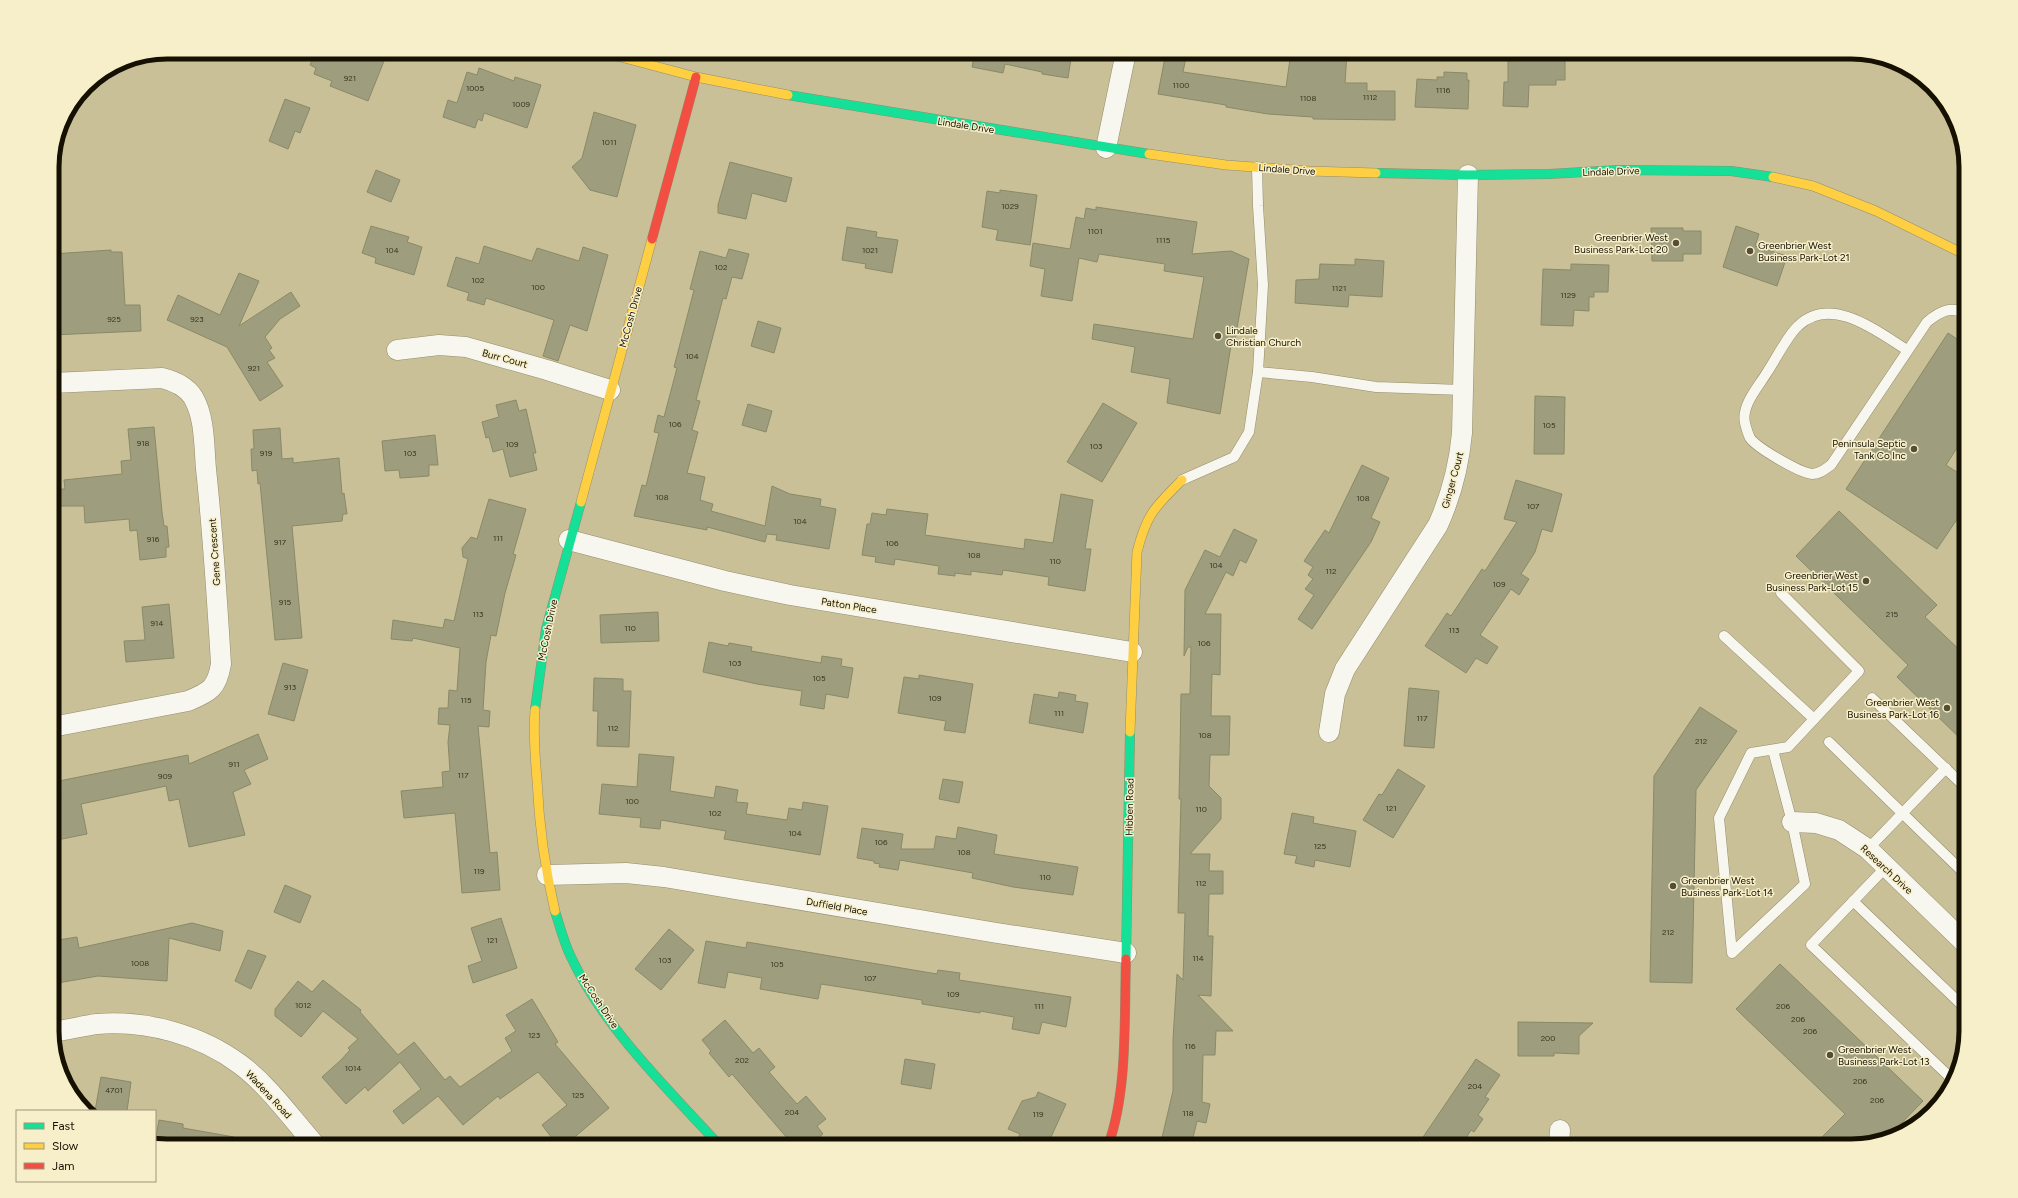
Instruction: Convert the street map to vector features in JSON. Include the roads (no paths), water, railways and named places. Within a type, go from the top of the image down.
[{"type":"street","name":"Lindale Drive","points":[[628,59],[696,77],[915,116],[1106,148],[1226,165],[1309,171],[1468,175],[1549,174],[1619,170],[1724,171],[1784,178],[1813,186],[1876,211],[1959,252]]},
{"type":"street","points":[[1106,148],[1125,59]]},
{"type":"street","name":"McCosh Drive","points":[[696,77],[546,629],[537,681],[534,723],[540,820],[547,875],[554,904],[568,946],[582,977],[618,1029],[714,1139]]},
{"type":"street","name":"Ginger Court","points":[[1329,732],[1336,694],[1345,669],[1428,541],[1448,501],[1459,459],[1463,390],[1468,175]]},
{"type":"street","name":"Burr Court","points":[[397,350],[439,345],[466,347],[610,390]]},
{"type":"street","name":"Gene Crescent","points":[[59,383],[162,378],[170,380],[185,388],[193,397],[200,417],[211,517],[221,664],[218,678],[214,687],[201,696],[188,701],[59,726]]},
{"type":"street","name":"Hibben Road","points":[[1111,1139],[1116,1124],[1121,1098],[1126,953],[1132,652],[1137,552],[1143,528],[1153,509],[1163,497],[1182,480]]},
{"type":"street","name":"Patton Place","points":[[569,540],[725,581],[790,595],[1132,652]]},
{"type":"street","name":"Research Drive","points":[[1792,822],[1816,823],[1839,830],[1868,849],[1959,937]]},
{"type":"street","name":"Duffield Place","points":[[547,875],[626,873],[664,877],[997,933],[1126,953]]},
{"type":"street","name":"Wadena Road","points":[[59,1031],[98,1024],[146,1025],[187,1036],[218,1050],[242,1066],[268,1090],[310,1139]]},
{"type":"lane","points":[[1182,480],[1234,457],[1249,432],[1258,372],[1264,285],[1258,206],[1257,167]]},
{"type":"lane","points":[[1907,350],[1863,322],[1844,316],[1828,314],[1812,316],[1797,326],[1752,397],[1746,410],[1744,422],[1750,438],[1760,447],[1801,471],[1813,474],[1823,472],[1831,465],[1927,322],[1948,309],[1959,312]]},
{"type":"lane","points":[[1258,372],[1312,377],[1376,388],[1463,390]]},
{"type":"lane","points":[[1773,750],[1792,822],[1805,884],[1732,953],[1719,818],[1751,753],[1788,747],[1859,671],[1781,594]]},
{"type":"lane","points":[[1724,636],[1814,719]]},
{"type":"lane","points":[[1872,698],[1959,781]]},
{"type":"lane","points":[[1829,742],[1959,867]]},
{"type":"lane","points":[[1868,849],[1946,768]]},
{"type":"lane","points":[[1886,867],[1812,945],[1949,1076]]},
{"type":"lane","points":[[1853,901],[1959,1002]]},
{"type":"place","name":"Greenbrier West Business Park-Lot 20","points":[[1676,243]]},
{"type":"place","name":"Greenbrier West Business Park-Lot 21","points":[[1750,251]]},
{"type":"place","name":"Lindale Christian Church","points":[[1218,336]]},
{"type":"place","name":"Peninsula Septic Tank Co Inc","points":[[1914,449]]},
{"type":"place","name":"Greenbrier West Business Park-Lot 15","points":[[1866,581]]},
{"type":"place","name":"Greenbrier West Business Park-Lot 16","points":[[1947,708]]},
{"type":"place","name":"Greenbrier West Business Park-Lot 14","points":[[1673,886]]},
{"type":"place","name":"Greenbrier West Business Park-Lot 13","points":[[1830,1055]]}]
